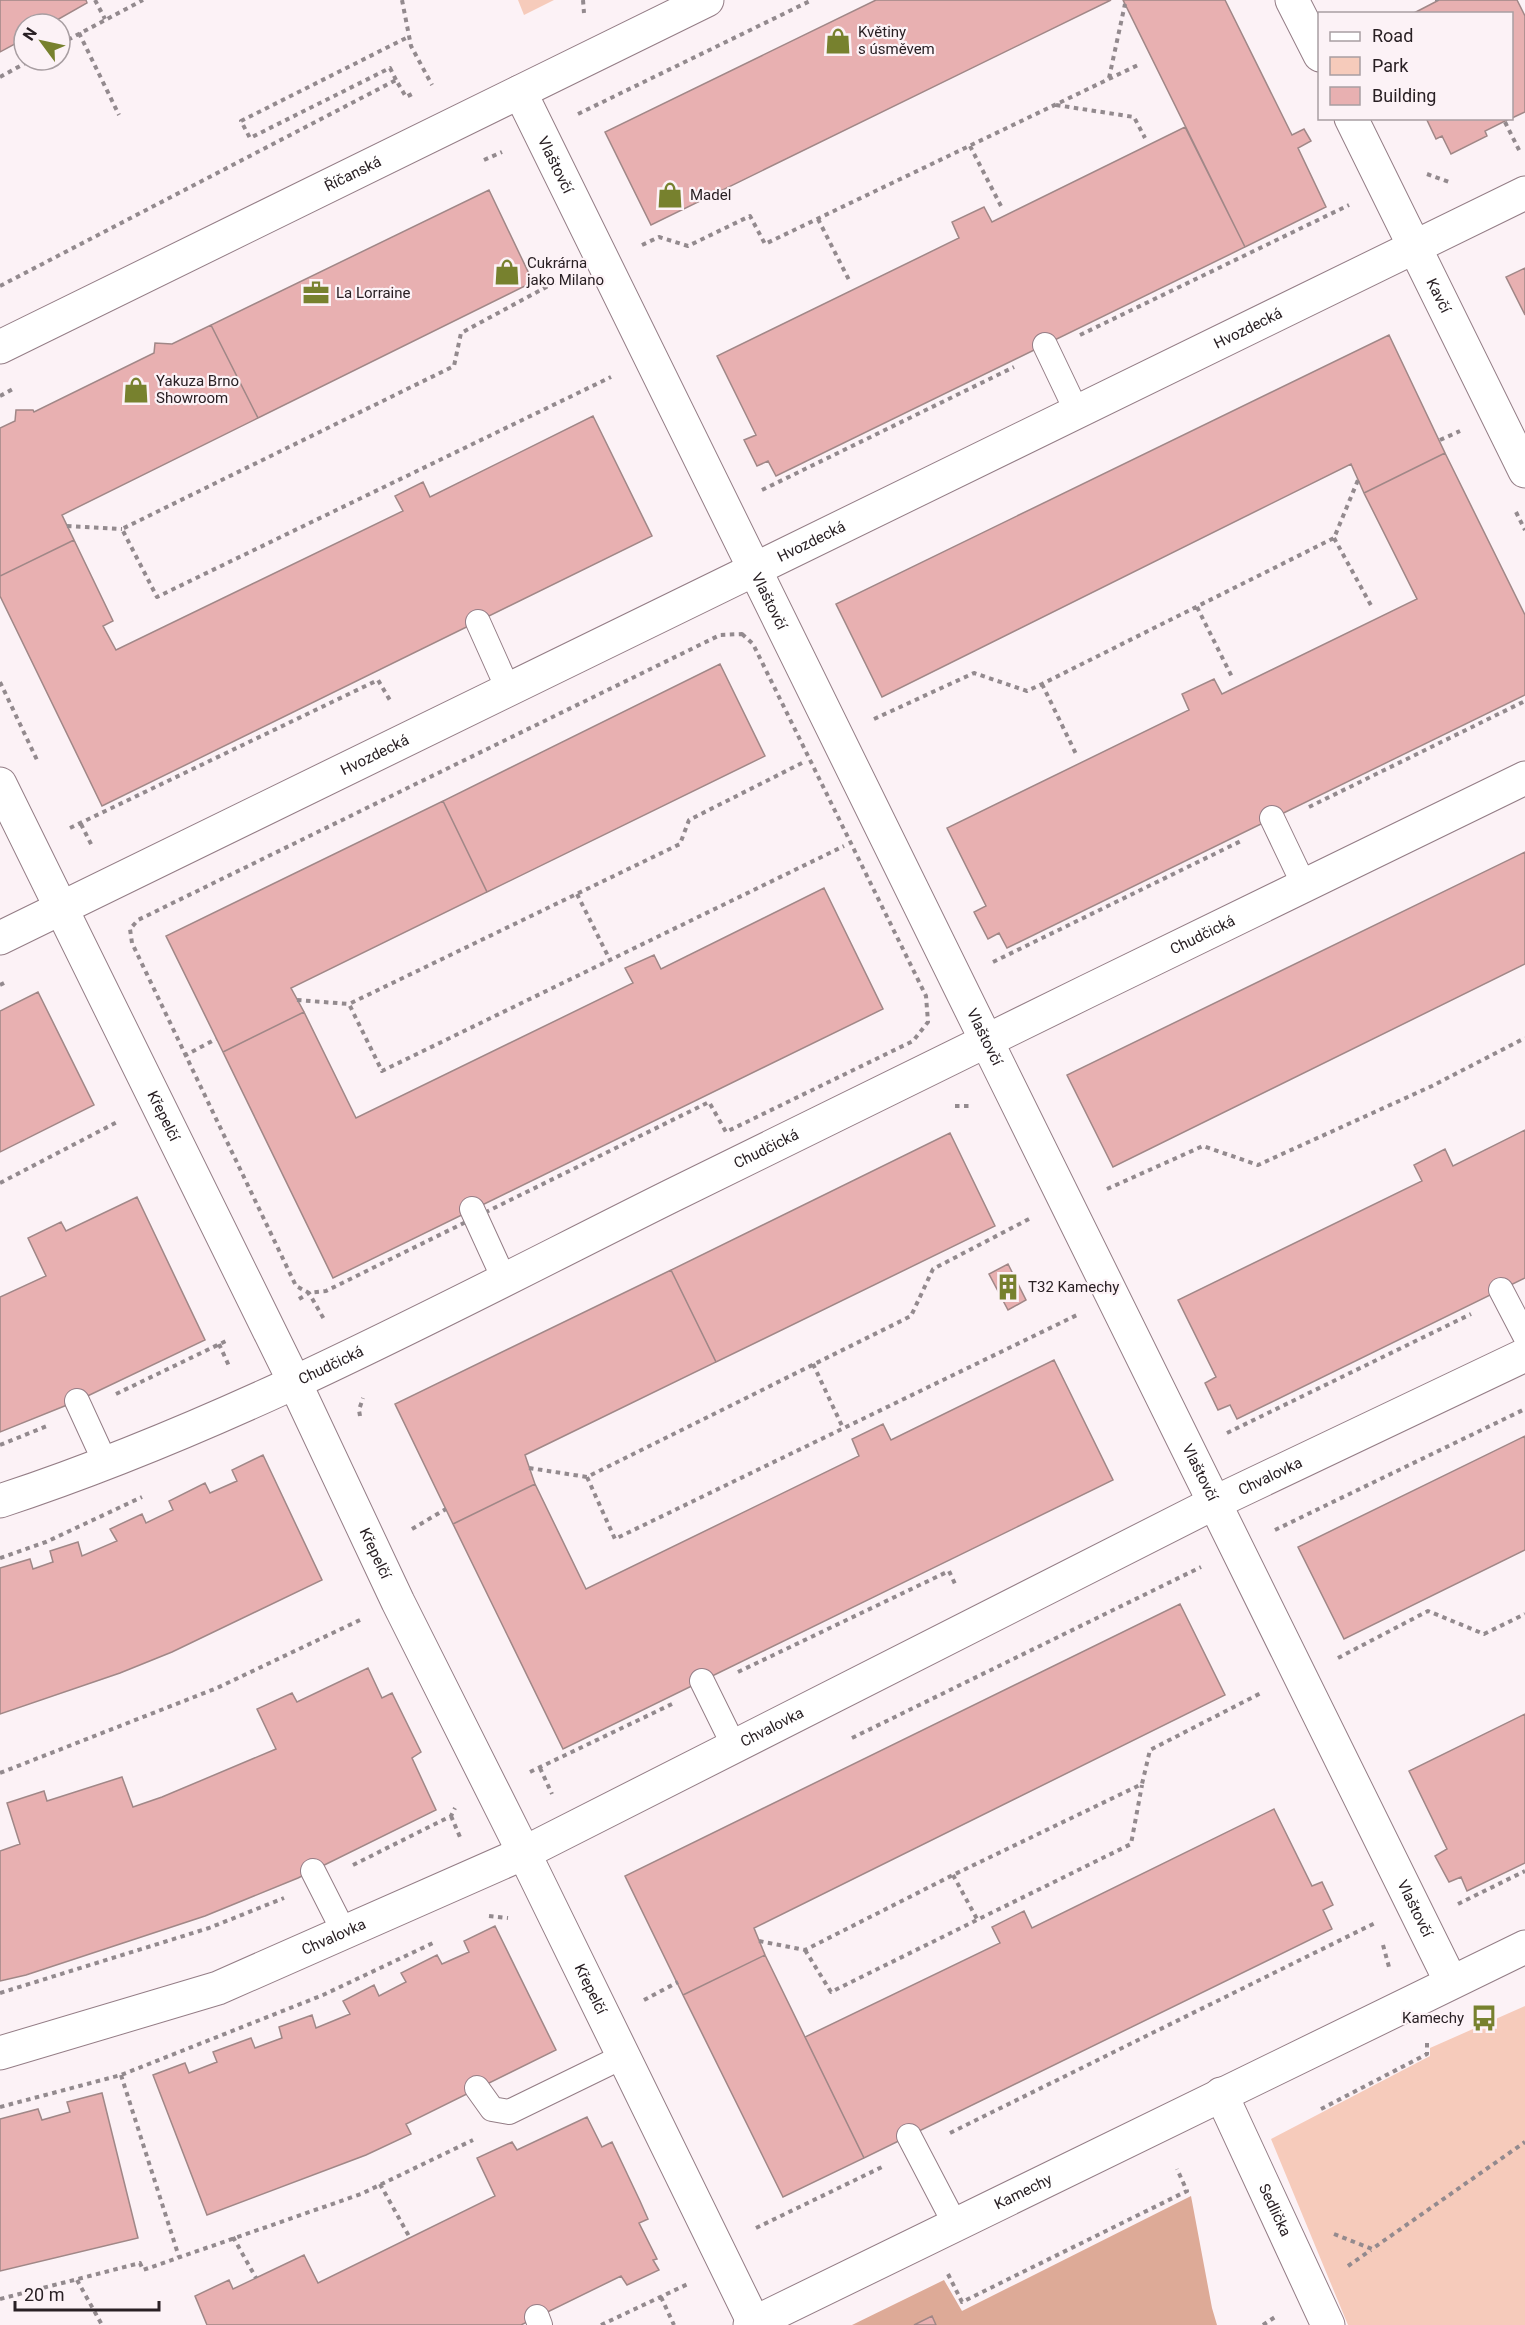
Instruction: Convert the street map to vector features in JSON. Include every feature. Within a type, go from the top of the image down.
[{"type":"street","name":"Říčanská","points":[[0,347],[707,0]]},
{"type":"street","points":[[1292,0],[1318,51]]},
{"type":"street","name":"Vlaštovčí","points":[[520,92],[752,570],[1216,1502],[1451,1982]]},
{"type":"street","name":"Kavčí","points":[[1352,120],[1525,471]]},
{"type":"street","name":"Hvozdecká","points":[[0,938],[1525,193]]},
{"type":"street","name":"Chudčická","points":[[0,1501],[64,1479],[295,1383],[985,1040],[1525,778]]},
{"type":"street","name":"Křepelčí","points":[[0,784],[264,1319],[398,1602],[624,2056],[752,2324]]},
{"type":"street","name":"Chvalovka","points":[[0,2053],[218,1988],[524,1853],[1216,1502],[1525,1355]]},
{"type":"street","name":"Kamechy","points":[[752,2324],[1525,1947]]},
{"type":"street","name":"Sedlička","points":[[1221,2094],[1328,2325]]},
{"type":"lane","points":[[1047,348],[1077,412]]},
{"type":"lane","points":[[477,622],[508,689]]},
{"type":"lane","points":[[1274,821],[1304,885]]},
{"type":"lane","points":[[474,1213],[504,1279]]},
{"type":"lane","points":[[1503,1294],[1525,1336]]},
{"type":"lane","points":[[80,1406],[105,1462]]},
{"type":"lane","points":[[704,1684],[734,1746]]},
{"type":"lane","points":[[313,1871],[344,1932]]},
{"type":"lane","points":[[477,2088],[492,2109],[510,2112],[624,2056]]},
{"type":"lane","points":[[913,2143],[955,2224]]},
{"type":"path","points":[[95,0],[105,20]]},
{"type":"path","points":[[72,37],[142,0]]},
{"type":"path","points":[[402,0],[411,46],[432,85]]},
{"type":"path","points":[[575,17],[585,12],[583,0]]},
{"type":"path","points":[[574,116],[812,0]]},
{"type":"path","points":[[1109,78],[1125,3]]},
{"type":"path","points":[[80,33],[119,115]]},
{"type":"path","points":[[408,37],[241,121],[250,138],[390,68],[405,97],[414,93]]},
{"type":"path","points":[[639,247],[659,237],[688,246],[750,216],[765,244],[1138,65]]},
{"type":"path","points":[[0,286],[396,80]]},
{"type":"path","points":[[423,89],[442,80]]},
{"type":"path","points":[[1055,105],[1134,117],[1145,138]]},
{"type":"path","points":[[1505,122],[1523,158]]},
{"type":"path","points":[[970,146],[1002,208]]},
{"type":"path","points":[[1424,173],[1453,184]]},
{"type":"path","points":[[757,492],[1047,348],[1352,203]]},
{"type":"path","points":[[818,219],[850,282]]},
{"type":"path","points":[[67,526],[122,529],[454,366],[461,333],[571,274]]},
{"type":"path","points":[[122,529],[157,597],[620,373]]},
{"type":"path","points":[[869,722],[974,673],[1027,692],[1334,538],[1358,480]]},
{"type":"path","points":[[1515,509],[1525,530]]},
{"type":"path","points":[[1334,538],[1373,609]]},
{"type":"path","points":[[1197,607],[1233,679]]},
{"type":"path","points":[[0,1445],[233,1337],[309,1293],[326,1291],[474,1213],[709,1102],[726,1132],[913,1041],[928,1022],[926,996],[753,644],[742,634],[720,634],[138,920],[130,929],[132,943],[184,1056],[296,1286],[309,1293]]},
{"type":"path","points":[[65,818],[70,829],[378,680],[395,710]]},
{"type":"path","points":[[0,682],[40,766]]},
{"type":"path","points":[[1042,684],[1077,756]]},
{"type":"path","points":[[926,996],[1274,821],[1525,701]]},
{"type":"path","points":[[297,1000],[349,1004],[680,844],[689,820],[809,759]]},
{"type":"path","points":[[349,1004],[382,1071],[880,828]]},
{"type":"path","points":[[578,894],[610,960]]},
{"type":"path","points":[[1100,1192],[1203,1146],[1258,1165],[1432,1086],[1525,1038]]},
{"type":"path","points":[[184,1056],[216,1039]]},
{"type":"path","points":[[0,1183],[155,1102]]},
{"type":"path","points":[[946,1106],[976,1106]]},
{"type":"path","points":[[530,1468],[586,1477],[911,1316],[933,1269],[1035,1216]]},
{"type":"path","points":[[1189,1449],[1239,1429],[1503,1294]]},
{"type":"path","points":[[586,1477],[615,1539],[1082,1313]]},
{"type":"path","points":[[813,1364],[843,1428]]},
{"type":"path","points":[[361,1419],[359,1410],[363,1396]]},
{"type":"path","points":[[843,1742],[1525,1409]]},
{"type":"path","points":[[0,1558],[46,1542],[150,1494]]},
{"type":"path","points":[[412,1529],[446,1509]]},
{"type":"path","points":[[408,1519],[418,1539]]},
{"type":"path","points":[[493,1791],[704,1684],[949,1571],[958,1591]]},
{"type":"path","points":[[0,1773],[217,1688],[398,1602]]},
{"type":"path","points":[[1331,1661],[1428,1611],[1484,1634],[1525,1614]]},
{"type":"path","points":[[805,1950],[831,1992],[1131,1844],[1150,1750],[1265,1691]]},
{"type":"path","points":[[526,1761],[531,1772]]},
{"type":"path","points":[[759,1941],[805,1950],[953,1875],[1142,1784]]},
{"type":"path","points":[[751,2218],[756,2228],[913,2143],[1413,1904],[1457,1904],[1525,1871]]},
{"type":"path","points":[[953,1875],[977,1920]]},
{"type":"path","points":[[479,1921],[489,1916],[518,1920]]},
{"type":"path","points":[[0,2107],[121,2075],[322,1995],[437,1941]]},
{"type":"path","points":[[642,2001],[678,1982]]},
{"type":"path","points":[[638,1991],[648,2011]]},
{"type":"path","points":[[1321,2109],[1427,2054],[1427,2036]]},
{"type":"path","points":[[121,2075],[179,2257]]},
{"type":"path","points":[[0,2298],[140,2263],[142,2270],[361,2194],[467,2144],[510,2112]]},
{"type":"path","points":[[1275,2211],[1372,2249],[1525,2142]]},
{"type":"path","points":[[947,2272],[962,2302],[1187,2191],[1177,2169]]},
{"type":"path","points":[[380,2184],[410,2238]]},
{"type":"path","points":[[234,2237],[256,2278]]},
{"type":"path","points":[[686,2272],[691,2282]]},
{"type":"path","points":[[77,2280],[102,2325]]},
{"type":"path","points":[[660,2297],[674,2325]]},
{"type":"green space","points":[[518,0],[554,0],[524,15]]},
{"type":"green space","points":[[1525,2006],[1525,2325],[1348,2325],[1271,2139],[1430,2056],[1430,2048]]},
{"type":"shaded area","points":[[1191,2196],[1217,2325],[852,2325],[944,2280],[962,2311]]},
{"type":"building","points":[[0,0],[86,0],[87,3],[71,12],[12,12],[12,46],[0,52]]},
{"type":"building","points":[[876,0],[1111,0],[651,225],[605,132]]},
{"type":"building","points":[[1123,0],[1225,0],[1292,135],[1304,129],[1311,141],[1298,148],[1326,207],[1245,247]]},
{"type":"building","points":[[1439,0],[1517,0],[1525,16],[1525,112],[1513,118],[1513,12],[1416,12]]},
{"type":"building","points":[[1427,120],[1507,120],[1485,131],[1487,136],[1451,154],[1442,136],[1436,139]]},
{"type":"building","points":[[1185,127],[1245,247],[776,476],[768,461],[757,466],[744,440],[756,435],[717,356],[959,238],[952,222],[984,207],[992,222]]},
{"type":"building","points":[[489,190],[533,282],[258,418],[211,325]]},
{"type":"building","points":[[1525,268],[1525,315],[1506,277]]},
{"type":"building","points":[[211,325],[258,418],[62,515],[74,540],[0,576],[0,428],[15,421],[16,410],[33,410],[34,412],[154,353],[155,343],[172,344]]},
{"type":"building","points":[[1389,335],[1445,453],[1364,493],[1351,464],[882,697],[836,604]]},
{"type":"building","points":[[593,416],[652,536],[102,806],[0,596],[0,576],[74,540],[113,621],[103,626],[116,650],[403,511],[395,496],[423,482],[430,497]]},
{"type":"building","points":[[1445,453],[1525,615],[1525,695],[1007,948],[999,933],[988,939],[974,912],[986,906],[947,828],[1189,710],[1182,694],[1214,679],[1222,694],[1417,599],[1364,493]]},
{"type":"building","points":[[720,664],[765,756],[487,892],[443,801]]},
{"type":"building","points":[[443,801],[487,892],[291,988],[304,1012],[223,1052],[166,936]]},
{"type":"building","points":[[1525,852],[1525,964],[1113,1167],[1067,1075]]},
{"type":"building","points":[[824,888],[883,1009],[333,1278],[223,1052],[304,1012],[356,1118],[633,983],[625,968],[654,955],[661,969]]},
{"type":"building","points":[[38,992],[94,1105],[0,1152],[0,1011]]},
{"type":"building","points":[[1525,1130],[1525,1278],[1237,1419],[1230,1405],[1218,1410],[1205,1383],[1216,1377],[1178,1300],[1422,1181],[1414,1165],[1445,1149],[1453,1166]]},
{"type":"building","points":[[950,1133],[995,1226],[716,1362],[671,1270]]},
{"type":"building","points":[[137,1197],[205,1340],[77,1401],[0,1432],[0,1297],[46,1276],[28,1238],[61,1222],[66,1231]]},
{"type":"building","name":"T32 Kamechy","points":[[1008,1264],[1026,1300],[1008,1310],[989,1274]]},
{"type":"building","points":[[671,1270],[716,1362],[525,1455],[535,1484],[453,1524],[395,1404]]},
{"type":"building","points":[[1054,1360],[1113,1480],[563,1749],[453,1524],[535,1484],[586,1589],[859,1456],[852,1439],[883,1424],[891,1440]]},
{"type":"building","points":[[1525,1436],[1525,1550],[1344,1639],[1298,1547]]},
{"type":"building","points":[[263,1455],[322,1580],[172,1652],[120,1673],[0,1714],[0,1568],[30,1559],[33,1569],[53,1562],[50,1551],[78,1542],[82,1556],[117,1541],[110,1529],[142,1514],[146,1523],[173,1510],[169,1501],[205,1483],[210,1493],[237,1481],[232,1470]]},
{"type":"building","points":[[1180,1604],[1225,1695],[754,1928],[765,1955],[683,1995],[625,1876]]},
{"type":"building","points":[[368,1668],[382,1698],[392,1693],[421,1752],[412,1758],[436,1810],[298,1878],[205,1916],[26,1975],[0,1981],[0,1851],[20,1844],[7,1803],[44,1791],[47,1801],[122,1777],[133,1807],[162,1797],[276,1749],[257,1709],[292,1693],[297,1702]]},
{"type":"building","points":[[1525,1714],[1525,1863],[1467,1891],[1461,1877],[1449,1882],[1435,1856],[1447,1849],[1409,1771]]},
{"type":"building","points":[[1274,1809],[1312,1886],[1322,1882],[1333,1905],[1323,1910],[1332,1929],[864,2158],[805,2037],[1000,1943],[992,1927],[1024,1911],[1032,1928]]},
{"type":"building","points":[[495,1926],[556,2050],[406,2124],[411,2134],[366,2155],[207,2215],[153,2075],[185,2063],[189,2073],[217,2062],[213,2052],[251,2038],[255,2048],[282,2038],[279,2027],[312,2015],[316,2028],[350,2014],[343,2001],[374,1985],[379,1996],[406,1982],[401,1973],[437,1955],[442,1964],[469,1952],[464,1941]]},
{"type":"building","points":[[765,1955],[864,2158],[783,2197],[683,1995]]},
{"type":"building","points":[[102,2093],[138,2238],[0,2271],[0,2119],[38,2109],[42,2120],[70,2112],[67,2102]]},
{"type":"building","points":[[587,2117],[602,2147],[612,2142],[640,2201],[648,2219],[639,2223],[657,2259],[653,2260],[659,2270],[627,2285],[621,2276],[521,2325],[207,2325],[195,2296],[229,2280],[233,2289],[304,2255],[318,2283],[495,2196],[477,2158],[512,2142],[517,2150]]},
{"type":"building","points":[[932,2316],[936,2325],[914,2325]]},
{"type":"place","name":"Květiny s úsměvem","points":[[838,41]]},
{"type":"place","name":"Madel","points":[[670,195]]},
{"type":"place","name":"Cukrárna jako Milano","points":[[507,272]]},
{"type":"place","name":"La Lorraine","points":[[316,293]]},
{"type":"place","name":"Yakuza Brno Showroom","points":[[136,390]]},
{"type":"place","name":"T32 Kamechy","points":[[1008,1287]]},
{"type":"place","name":"Kamechy","points":[[1484,2018]]}]
